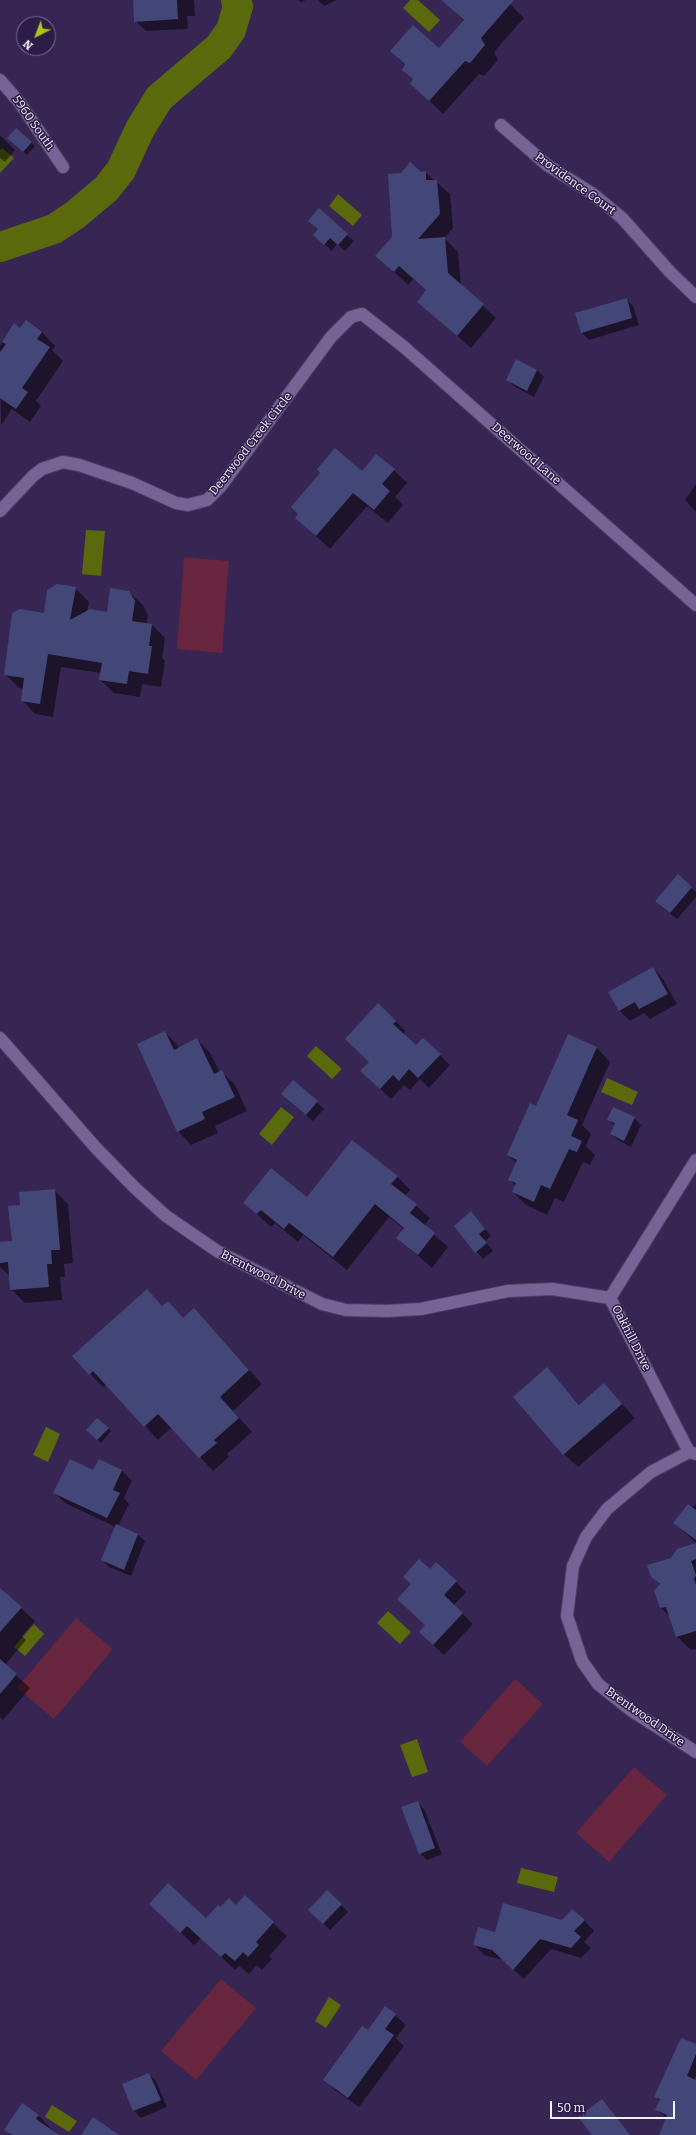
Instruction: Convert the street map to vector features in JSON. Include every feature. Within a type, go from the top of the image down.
[{"type":"street","name":"5960 South","points":[[0,80],[20,103],[63,167]]},
{"type":"street","name":"Providence Court","points":[[501,125],[547,165],[593,194],[622,218],[670,272],[696,297]]},
{"type":"street","name":"Deerwood Lane","points":[[351,317],[362,314],[404,347],[696,605]]},
{"type":"street","name":"Deerwood Creek Circle","points":[[0,511],[42,468],[63,462],[79,465],[132,483],[176,503],[188,505],[207,500],[221,486],[331,337],[351,317]]},
{"type":"street","name":"Brentwood Drive","points":[[0,1038],[96,1148],[135,1188],[166,1216],[217,1251],[322,1304],[346,1310],[387,1311],[421,1309],[508,1291],[552,1289],[610,1298]]},
{"type":"street","name":"Oakhill Drive","points":[[693,1453],[610,1298],[696,1160]]},
{"type":"street","name":"Brentwood Drive","points":[[693,1453],[651,1472],[607,1509],[598,1520],[586,1537],[574,1566],[567,1616],[582,1661],[598,1684],[632,1711],[696,1752]]},
{"type":"shaded area","points":[[410,0],[418,0],[440,20],[429,32],[403,8]]},
{"type":"shaded area","points":[[2,148],[14,158],[0,173],[0,150]]},
{"type":"shaded area","points":[[338,194],[362,215],[353,226],[329,206]]},
{"type":"shaded area","points":[[86,530],[105,531],[101,576],[82,574]]},
{"type":"shaded area","points":[[184,557],[229,561],[222,653],[177,649]]},
{"type":"shaded area","points":[[316,1046],[342,1069],[332,1079],[307,1056]]},
{"type":"shaded area","points":[[607,1078],[638,1092],[632,1105],[601,1092]]},
{"type":"shaded area","points":[[281,1107],[294,1117],[272,1145],[259,1134]]},
{"type":"shaded area","points":[[46,1427],[60,1434],[48,1462],[33,1455]]},
{"type":"shaded area","points":[[388,1611],[411,1632],[400,1644],[377,1623]]},
{"type":"shaded area","points":[[76,1618],[113,1649],[54,1719],[17,1688]]},
{"type":"shaded area","points":[[34,1624],[44,1634],[25,1656],[14,1647]]},
{"type":"shaded area","points":[[515,1679],[543,1704],[487,1766],[460,1742]]},
{"type":"shaded area","points":[[417,1739],[428,1772],[412,1777],[400,1745]]},
{"type":"shaded area","points":[[634,1767],[667,1795],[609,1862],[576,1833]]},
{"type":"shaded area","points":[[521,1868],[558,1877],[554,1892],[517,1883]]},
{"type":"shaded area","points":[[221,1979],[256,2008],[196,2080],[161,2051]]},
{"type":"shaded area","points":[[329,1997],[341,2005],[326,2028],[315,2021]]},
{"type":"shaded area","points":[[52,2105],[77,2121],[69,2132],[45,2117]]},
{"type":"building","points":[[133,0],[177,0],[178,19],[134,22]]},
{"type":"building","points":[[441,0],[514,0],[481,38],[485,45],[470,63],[465,61],[429,101],[410,84],[413,79],[402,70],[405,64],[390,51],[413,25],[439,48],[464,20]]},
{"type":"building","points":[[16,128],[32,142],[23,152],[7,138]]},
{"type":"building","points":[[410,162],[421,172],[426,171],[426,180],[437,180],[440,214],[418,239],[445,237],[448,273],[484,304],[457,336],[417,302],[426,290],[399,266],[394,272],[375,256],[392,237],[388,174],[401,173]]},
{"type":"building","points":[[319,208],[348,234],[338,245],[330,238],[324,245],[313,235],[318,229],[308,221]]},
{"type":"building","points":[[627,298],[632,318],[581,333],[575,313]]},
{"type":"building","points":[[26,320],[42,332],[37,339],[50,347],[22,388],[28,392],[16,409],[0,398],[0,352],[6,344],[2,342],[14,323],[20,328]]},
{"type":"building","points":[[516,359],[537,370],[527,391],[506,380]]},
{"type":"building","points":[[335,448],[362,471],[376,454],[395,469],[382,484],[390,491],[374,510],[353,493],[316,536],[295,518],[298,514],[291,507],[320,473],[317,469]]},
{"type":"building","points":[[57,584],[76,587],[70,620],[90,609],[107,612],[110,588],[129,591],[135,601],[132,621],[152,624],[149,646],[152,646],[148,674],[129,671],[127,684],[99,680],[102,663],[48,654],[40,704],[21,701],[24,678],[4,675],[12,613],[20,609],[44,613],[47,590]]},
{"type":"building","points":[[678,874],[692,887],[670,913],[655,901]]},
{"type":"building","points":[[653,967],[668,994],[639,1009],[635,1002],[619,1011],[608,992]]},
{"type":"building","points":[[378,1003],[396,1021],[393,1024],[416,1045],[423,1038],[441,1054],[418,1078],[409,1069],[399,1081],[393,1075],[380,1089],[360,1071],[369,1062],[345,1039]]},
{"type":"building","points":[[165,1031],[174,1050],[197,1038],[214,1074],[222,1070],[235,1097],[202,1112],[205,1119],[177,1132],[137,1044]]},
{"type":"building","points":[[568,1034],[597,1047],[567,1115],[578,1120],[571,1136],[582,1141],[577,1152],[569,1149],[550,1189],[541,1185],[534,1202],[512,1192],[516,1183],[508,1180],[517,1160],[507,1155],[530,1103],[536,1106]]},
{"type":"building","points":[[293,1080],[318,1101],[306,1115],[281,1094]]},
{"type":"building","points":[[613,1107],[635,1117],[624,1141],[610,1134],[615,1123],[607,1120]]},
{"type":"building","points":[[352,1140],[398,1176],[391,1184],[417,1204],[410,1213],[435,1233],[418,1255],[396,1238],[404,1228],[375,1204],[333,1257],[289,1223],[284,1229],[261,1210],[257,1214],[243,1203],[271,1168],[307,1197]]},
{"type":"building","points":[[55,1189],[60,1250],[51,1250],[52,1264],[47,1264],[49,1287],[10,1290],[8,1262],[0,1263],[0,1242],[12,1241],[8,1206],[20,1205],[19,1192]]},
{"type":"building","points":[[471,1211],[485,1229],[479,1234],[487,1243],[475,1253],[454,1226]]},
{"type":"building","points":[[147,1289],[162,1306],[168,1301],[183,1318],[194,1308],[249,1370],[220,1397],[239,1418],[214,1440],[217,1443],[199,1458],[158,1414],[144,1427],[93,1371],[89,1375],[72,1356]]},
{"type":"building","points":[[547,1367],[579,1405],[604,1383],[622,1404],[563,1455],[513,1397]]},
{"type":"building","points":[[97,1418],[109,1428],[97,1440],[86,1430]]},
{"type":"building","points":[[70,1459],[93,1470],[99,1459],[122,1470],[113,1490],[120,1493],[107,1518],[53,1493]]},
{"type":"building","points":[[688,1504],[696,1510],[696,1540],[673,1523]]},
{"type":"building","points":[[116,1524],[138,1534],[124,1570],[101,1560]]},
{"type":"building","points":[[696,1543],[696,1559],[691,1561],[696,1575],[694,1579],[696,1585],[696,1631],[676,1637],[666,1607],[660,1608],[654,1591],[660,1584],[651,1577],[647,1565],[671,1558],[677,1549]]},
{"type":"building","points":[[419,1559],[430,1569],[436,1562],[457,1581],[444,1595],[463,1613],[433,1645],[419,1632],[425,1625],[397,1599],[411,1584],[403,1577]]},
{"type":"building","points":[[0,1588],[22,1607],[0,1632]]},
{"type":"building","points":[[0,1659],[17,1674],[0,1694]]},
{"type":"building","points":[[418,1801],[435,1848],[419,1854],[401,1807]]},
{"type":"building","points":[[168,1883],[206,1918],[218,1905],[220,1907],[229,1898],[236,1905],[245,1895],[274,1922],[256,1942],[259,1945],[248,1957],[243,1952],[235,1961],[225,1953],[221,1957],[187,1926],[180,1933],[149,1904]]},
{"type":"building","points":[[327,1890],[342,1904],[323,1924],[308,1910]]},
{"type":"building","points":[[503,1903],[562,1920],[572,1909],[585,1920],[574,1931],[581,1937],[571,1948],[540,1939],[513,1970],[492,1950],[473,1945],[478,1927],[495,1932]]},
{"type":"building","points":[[385,2006],[396,2014],[385,2029],[394,2035],[348,2098],[323,2080],[362,2026],[368,2030]]},
{"type":"building","points":[[681,2038],[696,2044],[696,2054],[687,2076],[696,2080],[696,2135],[659,2135],[667,2115],[655,2110],[660,2099],[654,2097]]},
{"type":"building","points":[[149,2073],[161,2100],[133,2111],[122,2084]]},
{"type":"building","points":[[602,2099],[630,2135],[592,2135],[578,2117]]},
{"type":"building","points":[[22,2103],[39,2115],[36,2119],[59,2135],[12,2135],[4,2130]]},
{"type":"building","points":[[93,2117],[119,2135],[81,2135]]},
{"type":"waterway","points":[[0,247],[54,229],[75,215],[106,189],[121,170],[140,129],[159,98],[219,47],[231,30],[238,6],[236,0]]}]
